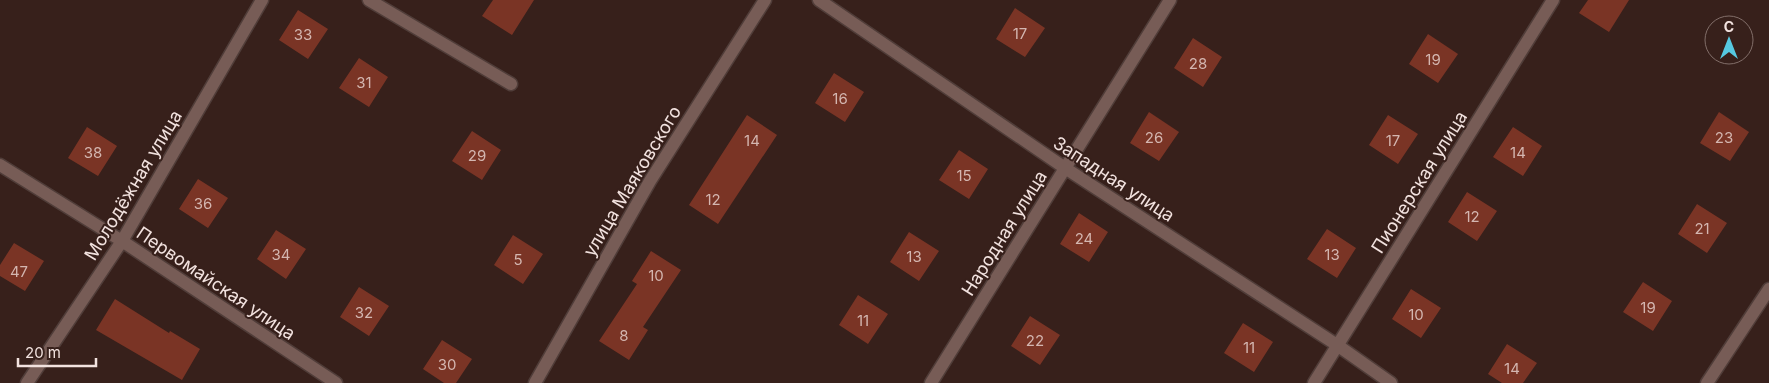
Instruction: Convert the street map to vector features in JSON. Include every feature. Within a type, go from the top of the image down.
[{"type":"street","name":"Молодёжная улица","points":[[27,383],[122,241],[262,0]]},
{"type":"street","points":[[369,0],[511,84]]},
{"type":"street","name":"улица Маяковского","points":[[535,383],[650,181],[765,0]]},
{"type":"street","name":"Западная улица","points":[[819,0],[1065,168],[1337,345],[1391,383]]},
{"type":"street","name":"Народная улица","points":[[931,383],[1170,0]]},
{"type":"street","name":"Пионерская улица","points":[[1314,383],[1553,0]]},
{"type":"street","name":"Первомайская улица","points":[[0,165],[122,241],[336,383]]},
{"type":"street","points":[[1707,383],[1769,289]]},
{"type":"building","points":[[493,0],[534,0],[512,35],[482,16]]},
{"type":"building","points":[[1588,0],[1629,0],[1609,32],[1579,13]]},
{"type":"building","points":[[1015,8],[1045,28],[1025,57],[996,39]]},
{"type":"building","points":[[298,10],[328,29],[308,59],[279,40]]},
{"type":"building","points":[[1428,34],[1458,54],[1438,83],[1409,64]]},
{"type":"building","points":[[1193,38],[1222,57],[1203,87],[1174,68]]},
{"type":"building","points":[[359,58],[388,77],[369,107],[339,88]]},
{"type":"building","points":[[834,73],[864,92],[845,122],[815,103]]},
{"type":"building","points":[[1149,112],[1179,132],[1159,161],[1130,143]]},
{"type":"building","points":[[1719,112],[1749,132],[1730,161],[1700,143]]},
{"type":"building","points":[[747,115],[777,135],[718,224],[689,205]]},
{"type":"building","points":[[1388,115],[1418,134],[1398,164],[1369,145]]},
{"type":"building","points":[[87,127],[117,146],[98,176],[68,158]]},
{"type":"building","points":[[1513,127],[1542,146],[1523,176],[1493,157]]},
{"type":"building","points":[[472,131],[501,150],[482,180],[452,161]]},
{"type":"building","points":[[959,150],[988,169],[969,199],[939,180]]},
{"type":"building","points":[[198,179],[228,198],[208,228],[179,209]]},
{"type":"building","points":[[1467,192],[1497,211],[1477,241],[1448,222]]},
{"type":"building","points":[[1697,204],[1727,223],[1707,253],[1678,234]]},
{"type":"building","points":[[1079,213],[1108,232],[1089,262],[1060,244]]},
{"type":"building","points":[[1327,229],[1356,248],[1337,278],[1307,259]]},
{"type":"building","points":[[276,230],[306,249],[286,279],[257,259]]},
{"type":"building","points":[[909,232],[939,251],[919,281],[890,262]]},
{"type":"building","points":[[513,235],[543,254],[523,284],[494,265]]},
{"type":"building","points":[[14,243],[44,261],[25,291],[0,276],[0,265]]},
{"type":"building","points":[[651,251],[681,270],[643,327],[648,330],[629,360],[599,341],[637,284],[632,281]]},
{"type":"building","points":[[1643,282],[1672,301],[1653,331],[1623,312]]},
{"type":"building","points":[[359,287],[389,306],[369,336],[340,317]]},
{"type":"building","points":[[1411,289],[1441,308],[1421,338],[1392,319]]},
{"type":"building","points":[[858,295],[888,314],[868,344],[839,325]]},
{"type":"building","points":[[115,299],[169,333],[170,331],[200,349],[182,380],[96,330]]},
{"type":"building","points":[[1030,316],[1060,335],[1040,365],[1011,346]]},
{"type":"building","points":[[1243,323],[1273,342],[1254,372],[1224,353]]},
{"type":"building","points":[[442,340],[472,359],[456,383],[444,383],[423,369]]},
{"type":"building","points":[[1507,344],[1537,363],[1523,383],[1502,383],[1488,374]]}]
